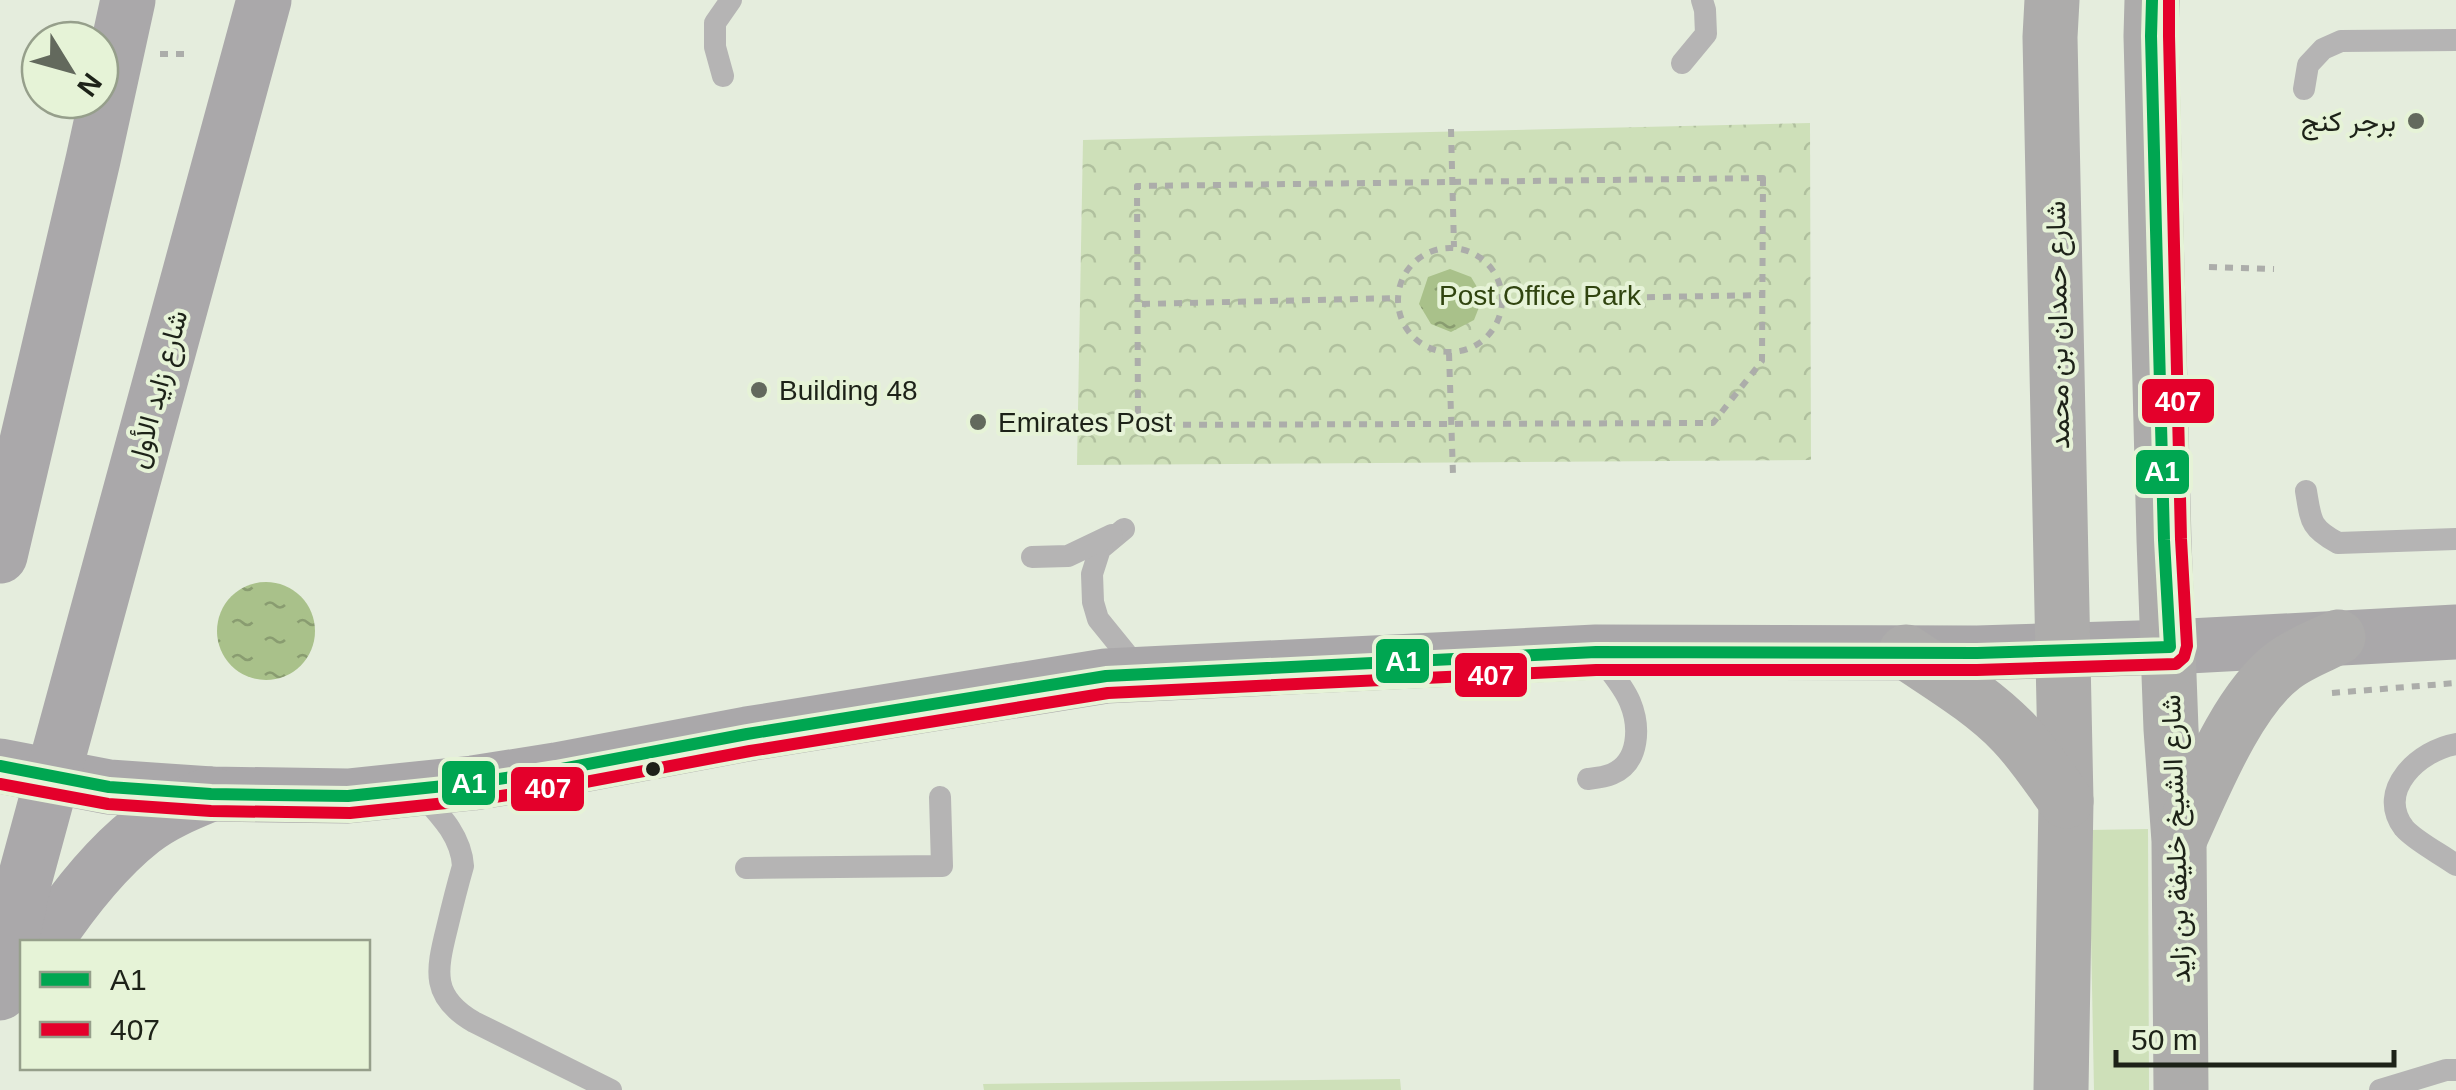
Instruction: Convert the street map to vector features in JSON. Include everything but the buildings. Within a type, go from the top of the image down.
[{"type":"main road","points":[[0,556],[128,0]]},
{"type":"main road","name":"شارع زايد الأول","points":[[0,992],[24,882],[264,0]]},
{"type":"main road","name":"شارع حمدان بن محمد","points":[[2052,0],[2064,650]]},
{"type":"main road","points":[[2152,0],[2170,648]]},
{"type":"main road","points":[[0,766],[109,787],[211,794],[348,796],[556,770],[746,734],[1106,676],[1596,652],[2170,648],[2456,632]]},
{"type":"main road","points":[[2179,841],[2220,752],[2268,679],[2285,664],[2338,637]]},
{"type":"main road","name":"شارع الشيخ خليفة بن زايد","points":[[2170,648],[2179,841],[2181,1090]]},
{"type":"main road","points":[[2061,1090],[2066,801],[2064,650]]},
{"type":"main road","points":[[1906,652],[1976,699],[2015,734],[2066,801]]},
{"type":"main road","points":[[46,940],[94,878],[142,830],[211,794]]},
{"type":"main road","points":[[0,1011],[20,979]]},
{"type":"lane","points":[[723,76],[714,47],[715,22],[731,0]]},
{"type":"lane","points":[[1682,64],[1706,34],[1702,0]]},
{"type":"lane","points":[[2304,89],[2308,65],[2323,49],[2342,41],[2456,40]]},
{"type":"lane","points":[[2306,491],[2310,519],[2321,534],[2338,542],[2456,539]]},
{"type":"lane","points":[[1032,556],[1068,556],[1124,528],[1100,549],[1092,574],[1093,602],[1098,619],[1143,674]]},
{"type":"lane","points":[[1588,779],[1612,774],[1623,766],[1633,753],[1638,733],[1630,702],[1596,652]]},
{"type":"lane","points":[[2456,744],[2429,754],[2412,767],[2398,783],[2395,794],[2398,817],[2404,827],[2456,865]]},
{"type":"lane","points":[[417,789],[449,825],[462,852],[463,866],[438,962],[438,979],[445,997],[474,1022],[612,1090]]},
{"type":"lane","points":[[746,868],[942,866],[940,798]]},
{"type":"lane","points":[[2380,1090],[2456,1070]]},
{"type":"path","points":[[1452,129],[1454,247]]},
{"type":"path","points":[[1763,178],[1764,295],[1762,361],[1713,423],[1138,425],[1138,186],[1763,178]]},
{"type":"path","points":[[1454,247],[1472,251],[1486,261],[1497,276],[1503,300],[1495,328],[1483,341],[1467,350],[1449,353],[1418,342],[1399,314],[1398,298],[1401,281],[1422,255],[1437,248],[1454,247]]},
{"type":"path","points":[[2209,267],[2274,269]]},
{"type":"path","points":[[1503,300],[1764,295]]},
{"type":"path","points":[[1142,304],[1398,298]]},
{"type":"path","points":[[1449,353],[1453,475]]},
{"type":"path","points":[[2323,694],[2456,682]]},
{"type":"green space","name":"Post Office Park","points":[[1810,123],[1811,460],[1077,465],[1083,140]]},
{"type":"green space","points":[[2148,829],[2149,1090],[2094,1090],[2089,830]]},
{"type":"green space","points":[[1400,1079],[1401,1090],[984,1090],[983,1084]]},
{"type":"water","points":[[1450,269],[1471,277],[1483,297],[1474,320],[1451,332],[1431,324],[1419,304],[1428,277]]},
{"type":"water","points":[[266,582],[285,586],[300,597],[311,612],[315,631],[311,650],[300,665],[285,676],[266,680],[247,676],[232,665],[221,650],[217,631],[221,612],[232,597],[247,586]]},
{"type":"transit line","name":"A1","points":[[0,766],[109,787],[211,794],[348,796],[556,770],[747,734],[1106,676],[1596,652],[1977,653],[2170,647],[2164,540],[2152,0]]},
{"type":"transit line","name":"407","points":[[0,784],[108,804],[211,811],[350,813],[559,787],[750,751],[1108,693],[1596,670],[1977,670],[2176,664],[2184,657],[2187,646],[2181,539],[2169,0]]},
{"type":"place","name":"برجر كنج","points":[[2416,121]]},
{"type":"place","name":"Building 48","points":[[759,390]]},
{"type":"place","name":"Emirates Post","points":[[978,422]]}]
